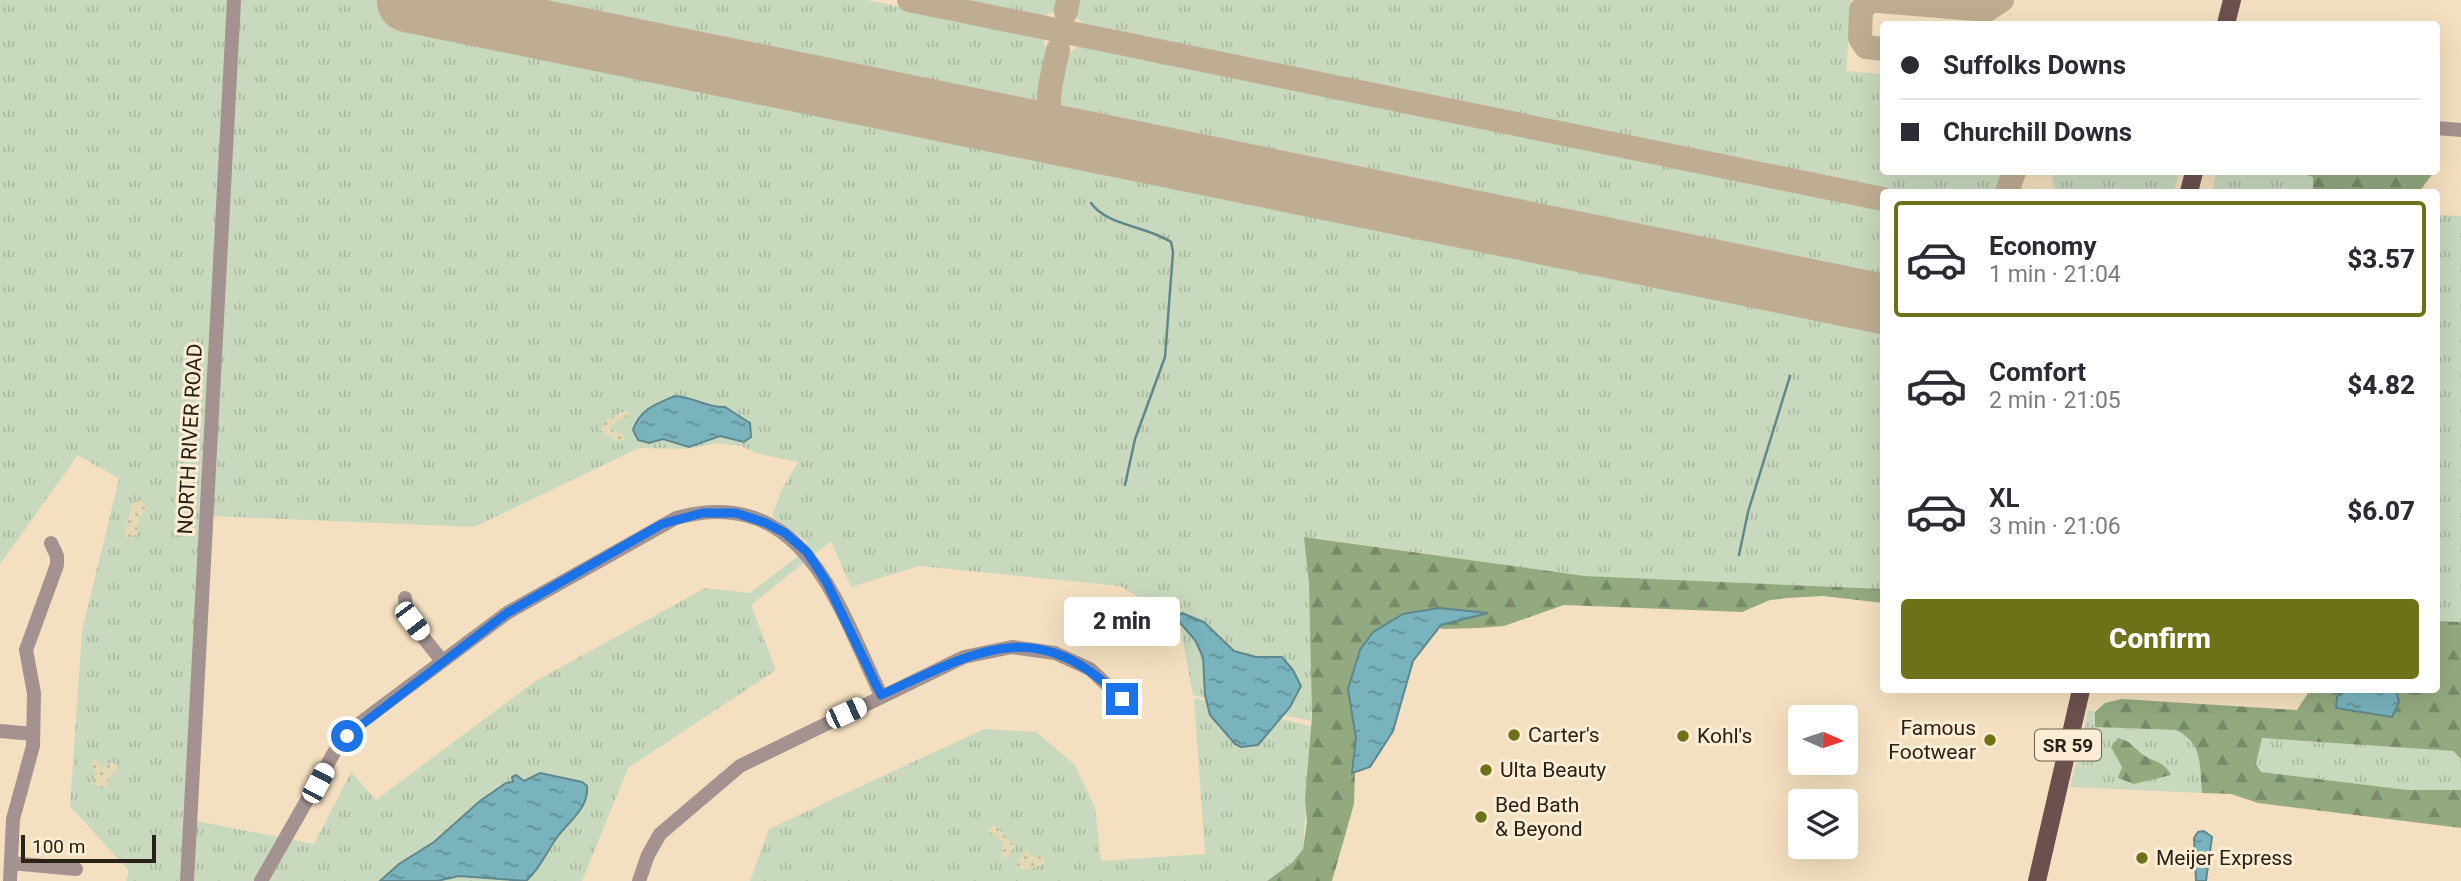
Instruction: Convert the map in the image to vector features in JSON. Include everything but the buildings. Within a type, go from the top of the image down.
[{"type":"main road","points":[[2227,21],[2232,0]]},
{"type":"main road","name":"SR 59","points":[[2037,881],[2080,693]]},
{"type":"street","name":"NORTH RIVER ROAD","points":[[187,881],[234,0]]},
{"type":"street","points":[[2440,128],[2461,130]]},
{"type":"street","points":[[261,881],[340,744],[360,723],[507,613],[662,524],[692,514],[725,512],[771,525],[807,552],[827,583],[881,695]]},
{"type":"street","points":[[10,881],[13,819],[30,764],[33,734],[34,693],[26,650],[57,565],[57,556],[51,543]]},
{"type":"street","points":[[405,598],[406,610],[442,661]]},
{"type":"street","points":[[639,881],[648,855],[660,834],[740,766],[881,695],[964,657],[1012,646],[1038,649],[1090,669],[1122,699]]},
{"type":"street","points":[[0,731],[33,734]]},
{"type":"street","points":[[11,863],[76,869]]},
{"type":"green space","points":[[0,0],[229,0],[186,819],[314,844],[351,772],[376,800],[534,682],[705,588],[750,593],[798,556],[807,542],[772,516],[782,489],[798,462],[759,454],[741,446],[716,443],[687,449],[639,448],[474,527],[211,516],[240,0],[408,0],[405,15],[1880,316],[1880,589],[1585,576],[1316,538],[1311,721],[1193,695],[1179,621],[1120,586],[919,566],[851,587],[831,541],[751,605],[776,670],[628,768],[582,881],[126,881],[129,871],[70,806],[82,631],[119,479],[78,455],[0,564]]},
{"type":"green space","points":[[463,0],[867,0],[1032,34],[1043,39],[1048,56],[1038,104],[1028,111],[1014,113]]},
{"type":"green space","points":[[948,0],[1059,0],[1054,12],[1036,18]]},
{"type":"green space","points":[[1076,0],[1852,0],[1846,71],[1880,74],[1880,175],[2004,175],[1997,189],[1880,190],[1095,30],[1078,19]]},
{"type":"green space","points":[[1085,45],[1880,207],[1880,289],[1067,124],[1056,107],[1059,78],[1065,60],[1076,48]]},
{"type":"green space","points":[[2052,175],[2178,175],[2175,189],[2054,189]]},
{"type":"green space","points":[[2215,175],[2313,177],[2313,189],[2213,189]]},
{"type":"green space","points":[[2307,175],[2432,175],[2421,189],[2313,189],[2313,177]]},
{"type":"green space","points":[[2440,215],[2461,216],[2461,622],[2440,621]]},
{"type":"green space","points":[[1304,537],[1585,576],[1880,589],[1880,603],[1823,596],[1788,598],[1770,600],[1742,612],[1564,605],[1504,626],[1442,629],[1403,614],[1373,632],[1360,650],[1348,689],[1356,738],[1354,804],[1332,881],[1267,881],[1292,863],[1303,849],[1307,822],[1305,799],[1312,716],[1309,583]]},
{"type":"green space","points":[[2440,621],[2461,622],[2461,759],[2453,751],[2262,738],[2256,764],[2261,772],[2408,790],[2461,790],[2461,828],[2258,803],[2231,794],[2202,793],[2196,749],[2176,730],[2095,727],[2095,712],[2105,703],[2122,699],[2297,710],[2308,693],[2440,693]]},
{"type":"green space","points":[[1194,698],[1311,726],[1303,849],[1292,863],[1267,881],[750,881],[769,829],[984,729],[1036,732],[1074,764],[1095,807],[1101,861],[1205,854]]},
{"type":"green space","points":[[2088,710],[2095,712],[2096,727],[2176,730],[2185,736],[2196,749],[2202,793],[2070,787]]},
{"type":"green space","points":[[2118,738],[2162,765],[2171,775],[2134,784],[2118,778],[2122,767],[2111,747]]},
{"type":"green space","points":[[2262,738],[2453,751],[2461,759],[2461,790],[2408,790],[2261,772],[2256,764]]},
{"type":"sand","points":[[627,411],[629,416],[612,424],[610,429],[624,435],[624,439],[619,441],[603,434],[600,429],[606,420]]},
{"type":"sand","points":[[141,500],[147,507],[139,518],[137,534],[127,539],[124,533],[131,506]]},
{"type":"sand","points":[[96,759],[103,768],[112,762],[117,765],[117,771],[110,777],[104,789],[91,783],[96,773],[91,761]]},
{"type":"sand","points":[[996,826],[1014,846],[1008,858],[1001,857],[1003,842],[989,831],[990,827]]},
{"type":"sand","points":[[1026,849],[1033,857],[1043,856],[1045,864],[1025,870],[1019,868],[1016,863]]},
{"type":"water","points":[[675,396],[725,407],[750,423],[751,437],[744,442],[720,436],[689,447],[663,439],[649,443],[638,440],[633,430],[640,417],[650,408]]},
{"type":"water","points":[[1439,608],[1488,613],[1441,625],[1413,661],[1393,731],[1370,767],[1352,773],[1356,738],[1348,689],[1360,650],[1373,632],[1403,614]]},
{"type":"water","points":[[1182,613],[1204,622],[1234,651],[1256,657],[1282,657],[1293,670],[1301,686],[1290,707],[1258,745],[1241,747],[1235,744],[1210,715],[1205,695],[1203,657],[1195,640],[1176,618]]},
{"type":"water","points":[[2343,693],[2397,693],[2399,702],[2392,717],[2336,708],[2337,697]]},
{"type":"water","points":[[540,773],[582,782],[587,786],[587,794],[578,813],[526,881],[459,876],[437,881],[380,881],[399,864],[434,842],[480,801],[506,783],[513,782],[512,777],[516,775],[524,781]]},
{"type":"water","points":[[2204,831],[2212,837],[2206,881],[2196,881],[2194,838],[2198,832]]},
{"type":"waterway","points":[[1091,203],[1107,217],[1171,242],[1173,252],[1165,357],[1135,439],[1125,485]]},
{"type":"waterway","points":[[1739,555],[1748,512],[1790,376]]},
{"type":"taxiway","points":[[441,0],[447,9],[452,11]]},
{"type":"taxiway","points":[[909,0],[1880,198]]},
{"type":"taxiway","points":[[1066,12],[1068,0]]},
{"type":"taxiway","points":[[1867,0],[1987,10],[2002,0]]},
{"type":"taxiway","points":[[1870,1],[1861,10],[1860,38],[1866,47],[1880,49]]},
{"type":"taxiway","points":[[1058,50],[1050,87],[1050,111],[1053,121],[1061,131],[1072,138]]},
{"type":"taxiway","points":[[1003,124],[1029,122],[1040,115],[1048,104]]},
{"type":"taxiway","points":[[2008,189],[2013,175]]},
{"type":"runway","points":[[407,2],[1880,303]]},
{"type":"place","name":"Carter's","points":[[1514,735]]},
{"type":"place","name":"Kohl's","points":[[1683,736]]},
{"type":"place","name":"Famous Footwear","points":[[1990,740]]},
{"type":"place","name":"Ulta Beauty","points":[[1486,770]]},
{"type":"place","name":"Bed Bath & Beyond","points":[[1481,817]]},
{"type":"place","name":"Meijer Express","points":[[2142,858]]},
{"type":"route","points":[[347,736],[360,723],[507,613],[662,524],[692,514],[718,512],[736,513],[771,525],[807,552],[827,583],[881,695],[964,657],[1012,646],[1038,649],[1072,660],[1090,669],[1122,699]]}]
